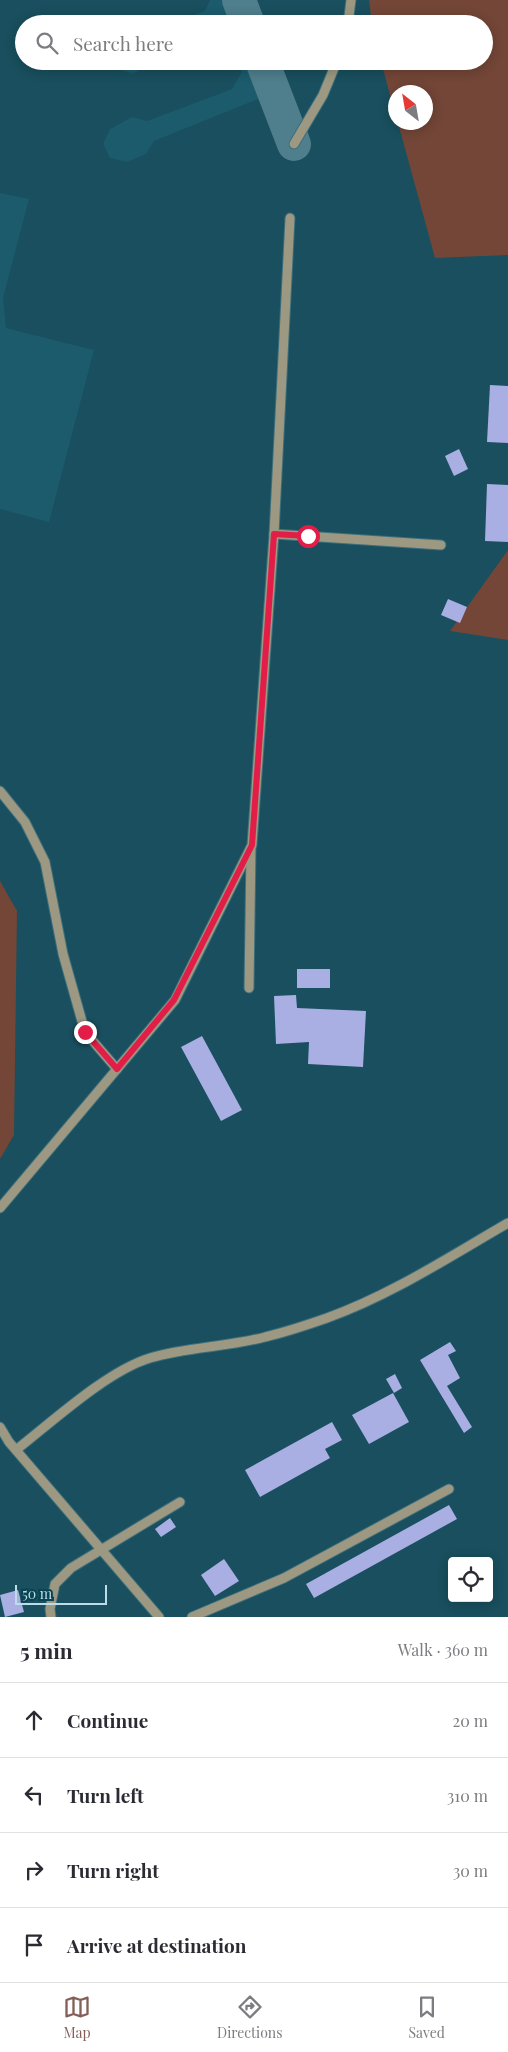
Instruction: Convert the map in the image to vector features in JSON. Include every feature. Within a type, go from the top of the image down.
[{"type":"lane","points":[[349,15],[351,0]]},
{"type":"lane","points":[[294,144],[323,95],[333,70]]},
{"type":"lane","points":[[249,988],[252,845],[274,534],[290,218]]},
{"type":"lane","points":[[274,534],[441,545]]},
{"type":"lane","points":[[0,790],[25,822],[45,862],[63,954],[85,1032],[117,1069]]},
{"type":"lane","points":[[0,1208],[174,1000],[252,845]]},
{"type":"lane","points":[[16,1450],[102,1384],[131,1366],[149,1359],[181,1352],[264,1338],[327,1318],[376,1297],[409,1280],[508,1223]]},
{"type":"lane","points":[[0,1427],[16,1450],[159,1617]]},
{"type":"lane","points":[[192,1617],[284,1578],[449,1489]]},
{"type":"lane","points":[[51,1617],[50,1609],[55,1584],[71,1568],[180,1502]]},
{"type":"shaded area","points":[[210,0],[244,0],[250,15],[194,15],[205,11]]},
{"type":"shaded area","points":[[369,0],[508,0],[508,255],[435,258],[400,130],[433,130],[433,85],[388,85],[388,87],[383,70],[493,70],[493,15],[371,15]]},
{"type":"shaded area","points":[[122,70],[139,70],[133,74]]},
{"type":"shaded area","points":[[241,70],[270,70],[278,91],[154,141],[146,154],[127,162],[110,158],[103,144],[110,129],[132,117],[147,121],[232,89],[242,72]]},
{"type":"shaded area","points":[[0,193],[29,199],[3,298],[6,328],[94,350],[49,522],[0,509]]},
{"type":"shaded area","points":[[508,550],[508,640],[450,631]]},
{"type":"shaded area","points":[[0,881],[17,911],[14,1135],[0,1159]]},
{"type":"building","points":[[490,385],[508,386],[508,443],[487,442]]},
{"type":"building","points":[[459,449],[468,469],[454,476],[445,456]]},
{"type":"building","points":[[487,484],[508,485],[508,542],[485,541]]},
{"type":"building","points":[[448,599],[467,607],[460,623],[441,615]]},
{"type":"building","points":[[297,969],[330,969],[330,988],[297,988]]},
{"type":"building","points":[[296,995],[297,1008],[366,1011],[363,1067],[308,1064],[309,1042],[276,1044],[274,996]]},
{"type":"building","points":[[202,1036],[242,1110],[221,1121],[181,1047]]},
{"type":"building","points":[[450,1342],[456,1351],[448,1355],[460,1378],[447,1386],[472,1427],[464,1433],[420,1360]]},
{"type":"building","points":[[395,1374],[402,1388],[394,1393],[386,1379]]},
{"type":"building","points":[[393,1393],[409,1422],[369,1444],[352,1415]]},
{"type":"building","points":[[332,1422],[342,1440],[325,1449],[330,1458],[260,1497],[245,1470]]},
{"type":"building","points":[[449,1505],[457,1519],[314,1598],[306,1584]]},
{"type":"building","points":[[170,1518],[176,1527],[161,1537],[155,1529]]},
{"type":"building","points":[[224,1559],[239,1581],[215,1596],[201,1575]]},
{"type":"building","points":[[18,1590],[24,1612],[5,1617],[0,1595]]},
{"type":"taxiway","points":[[239,0],[245,15]]},
{"type":"taxiway","points":[[265,70],[294,144]]},
{"type":"route","points":[[85,1032],[117,1069],[174,1000],[252,845],[274,534],[308,536]]}]
